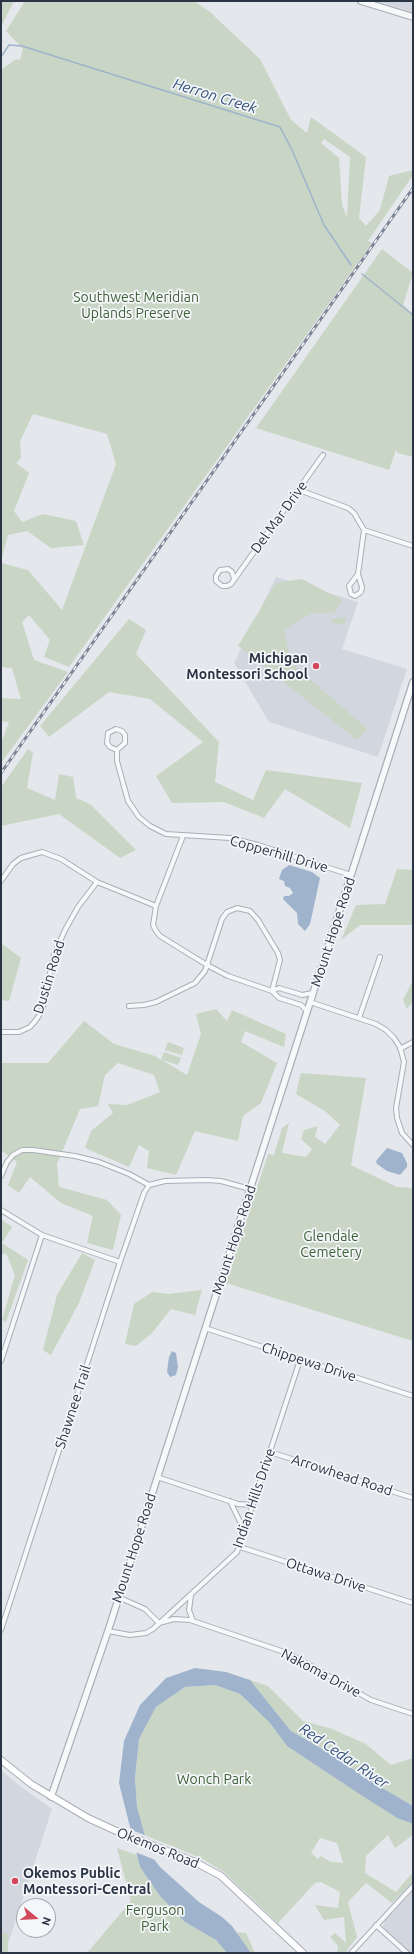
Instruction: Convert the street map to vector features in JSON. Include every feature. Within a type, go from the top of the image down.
[{"type":"main road","name":"Okemos Road","points":[[1,1760],[51,1797],[88,1818],[127,1836],[195,1862],[221,1876],[303,1953]]},
{"type":"street","points":[[361,1],[413,18]]},
{"type":"street","name":"Del Mar Drive","points":[[234,579],[323,455]]},
{"type":"street","points":[[299,490],[348,508],[354,513],[364,530],[358,574],[362,587],[361,592],[356,596],[351,594],[349,586],[358,574]]},
{"type":"street","points":[[364,530],[413,546]]},
{"type":"street","points":[[228,569],[233,574],[234,579],[232,584],[224,587],[218,583],[216,576],[220,570],[228,569]]},
{"type":"street","name":"Mount Hope Road","points":[[51,1797],[108,1631],[413,682]]},
{"type":"street","name":"Copperhill Drive","points":[[116,728],[122,731],[125,738],[122,746],[117,750],[110,747],[107,743],[108,733],[116,728]]},
{"type":"street","name":"Copperhill Drive","points":[[117,750],[117,761],[128,801],[139,817],[150,826],[166,834],[230,838],[286,853],[351,875]]},
{"type":"street","points":[[183,836],[156,906],[153,925],[160,936],[228,976],[272,991],[279,998],[301,1005],[307,1011]]},
{"type":"street","points":[[1,881],[13,864],[21,858],[42,852],[61,859],[97,882],[156,906]]},
{"type":"street","name":"Dustin Road","points":[[1,1032],[19,1032],[30,1027],[42,1011],[54,955],[65,930],[78,907],[97,882]]},
{"type":"street","points":[[129,1006],[150,1004],[187,988],[201,977],[207,965],[222,918],[227,912],[236,908],[250,911],[268,936],[280,960],[272,991]]},
{"type":"street","points":[[359,1018],[380,957]]},
{"type":"street","points":[[272,991],[279,988],[302,995],[313,993]]},
{"type":"street","points":[[310,1002],[376,1024],[386,1030],[394,1038],[400,1049],[404,1067],[396,1108],[397,1118],[402,1133],[413,1145]]},
{"type":"street","points":[[400,1049],[413,1042]]},
{"type":"street","points":[[1,1176],[7,1162],[13,1155],[22,1150],[34,1150],[75,1156],[99,1162],[129,1174],[149,1185],[165,1181],[208,1180],[221,1181],[250,1189]]},
{"type":"street","name":"Shawnee Trail","points":[[1,1630],[120,1262],[144,1192],[149,1185]]},
{"type":"street","points":[[1,1210],[42,1235],[120,1262]]},
{"type":"street","points":[[1,1362],[42,1235]]},
{"type":"street","name":"Chippewa Drive","points":[[206,1328],[413,1396]]},
{"type":"street","name":"Indian Hills Drive","points":[[108,1631],[135,1635],[149,1631],[192,1595],[234,1556],[240,1547],[300,1360]]},
{"type":"street","name":"Arrowhead Road","points":[[270,1452],[413,1498]]},
{"type":"street","points":[[157,1477],[230,1501],[253,1505]]},
{"type":"street","points":[[230,1501],[244,1532]]},
{"type":"street","name":"Ottawa Drive","points":[[240,1547],[413,1603]]},
{"type":"street","points":[[192,1595],[188,1606],[189,1613],[194,1621]]},
{"type":"street","points":[[118,1597],[145,1609],[159,1623]]},
{"type":"street","name":"Nakoma Drive","points":[[159,1623],[174,1619],[194,1621],[290,1654],[371,1700],[413,1714]]},
{"type":"street","points":[[351,1953],[413,1886]]},
{"type":"street","points":[[376,1925],[407,1953]]},
{"type":"shaded area","points":[[378,1],[413,1],[413,12]]},
{"type":"shaded area","name":"Michigan Montessori School","points":[[276,577],[358,602],[342,649],[407,669],[378,757],[269,722],[234,663]]},
{"type":"shaded area","name":"Okemos Public Montessori-Central","points":[[1,1770],[52,1809],[23,1898],[16,1898],[16,1919],[5,1953],[1,1953]]},
{"type":"shaded area","points":[[413,1891],[413,1953],[411,1953],[384,1929],[383,1925],[384,1922]]},
{"type":"green space","points":[[1,1],[14,1],[1,27]]},
{"type":"green space","name":"Southwest Meridian Uplands Preserve","points":[[25,1],[194,1],[210,12],[260,59],[291,120],[307,133],[311,117],[366,157],[359,218],[366,226],[380,210],[389,176],[413,170],[413,175],[368,241],[372,243],[69,667],[44,657],[50,640],[29,615],[22,622],[34,660],[68,672],[1,763],[1,738],[3,738],[9,722],[1,721],[1,698],[21,699],[12,668],[1,667],[1,563],[28,570],[62,610],[116,464],[107,434],[33,414],[20,441],[21,458],[16,463],[29,473],[14,511],[22,522],[43,514],[76,521],[84,545],[51,548],[27,531],[8,535],[1,561],[1,70],[16,59],[20,60],[23,49],[6,31]],"holes":[[[324,139],[350,157],[347,218],[342,204],[339,158],[321,143]]]},
{"type":"green space","points":[[382,249],[413,273],[403,305],[413,314],[413,457],[398,453],[396,450],[389,470],[256,428]]},
{"type":"green space","points":[[302,579],[342,600],[334,613],[313,613],[284,629],[291,663],[368,729],[357,740],[238,646],[276,583]]},
{"type":"green space","points":[[346,618],[345,624],[332,623],[333,619]]},
{"type":"green space","points":[[129,619],[146,630],[136,654],[219,742],[215,782],[253,800],[266,770],[362,783],[350,828],[285,789],[264,818],[224,802],[172,803],[156,776],[203,742],[150,699],[109,692],[49,737],[40,726]]},
{"type":"green space","points":[[28,749],[33,753],[27,788],[55,800],[59,774],[73,777],[76,798],[90,804],[136,850],[120,858],[59,814],[1,826],[1,787]]},
{"type":"green space","points":[[397,869],[413,870],[413,925],[360,925],[341,940],[356,905],[385,904]]},
{"type":"green space","points":[[1,943],[21,958],[9,1001],[1,1000]]},
{"type":"green space","points":[[413,980],[413,1001],[407,1009],[403,1000]]},
{"type":"green space","points":[[216,1009],[227,1021],[232,1010],[286,1034],[284,1047],[245,1031],[241,1042],[277,1063],[261,1103],[243,1116],[238,1141],[195,1131],[176,1175],[147,1168],[149,1151],[139,1145],[129,1167],[85,1148],[91,1131],[113,1113],[108,1104],[127,1105],[160,1092],[154,1075],[118,1063],[105,1075],[98,1106],[80,1109],[57,1164],[59,1187],[107,1200],[121,1215],[113,1250],[87,1243],[93,1216],[61,1203],[30,1177],[19,1193],[8,1185],[17,1162],[1,1150],[1,1063],[48,1063],[84,1021],[114,1044],[155,1056],[161,1060],[164,1052],[181,1058],[178,1065],[162,1060],[187,1075],[201,1034],[196,1014]]},
{"type":"green space","points":[[168,1042],[184,1048],[182,1055],[165,1050]]},
{"type":"green space","name":"Glendale Cemetery","points":[[301,1073],[366,1078],[351,1165],[397,1187],[413,1188],[413,1341],[226,1283],[268,1154],[274,1155],[282,1128],[289,1123],[282,1153],[306,1157],[312,1149],[301,1139],[304,1130],[318,1126],[315,1137],[325,1144],[340,1125],[325,1111],[296,1094]]},
{"type":"green space","points":[[1,1219],[12,1227],[2,1243],[28,1260],[6,1322],[2,1320],[15,1275],[6,1253],[1,1255]]},
{"type":"green space","points":[[82,1253],[95,1260],[79,1303],[51,1355],[43,1350],[57,1295]]},
{"type":"green space","points":[[202,1290],[195,1315],[171,1309],[152,1333],[136,1346],[125,1344],[134,1304],[152,1292],[168,1294]]},
{"type":"green space","points":[[250,1680],[268,1686],[303,1721],[332,1729],[366,1744],[391,1765],[413,1758],[413,1806],[372,1782],[331,1754],[291,1731]]},
{"type":"green space","name":"Wonch Park","points":[[215,1685],[240,1694],[270,1723],[287,1746],[397,1818],[413,1824],[413,1835],[395,1848],[388,1835],[366,1856],[365,1873],[396,1892],[413,1872],[413,1882],[392,1903],[366,1883],[348,1902],[357,1937],[345,1953],[337,1953],[338,1946],[330,1937],[335,1933],[346,1943],[344,1917],[324,1920],[315,1905],[338,1908],[340,1892],[321,1882],[315,1883],[278,1923],[224,1872],[201,1858],[144,1835],[137,1807],[135,1778],[139,1739],[156,1707],[185,1687]],"holes":[[[320,1838],[337,1843],[343,1863],[331,1862],[321,1856],[318,1859],[311,1853]]]},
{"type":"green space","name":"Ferguson Park","points":[[117,1848],[137,1855],[140,1867],[160,1896],[185,1922],[216,1940],[227,1953],[87,1953],[131,1901]]},
{"type":"green space","points":[[1,1932],[8,1934],[8,1953],[1,1953]]},
{"type":"green space","points":[[235,1932],[246,1933],[255,1953],[251,1953]]},
{"type":"water","points":[[289,865],[312,872],[320,878],[310,924],[305,931],[298,924],[297,913],[283,899],[284,896],[289,896],[293,893],[290,888],[285,886],[284,881],[279,879],[282,870]]},
{"type":"water","points":[[387,1148],[402,1153],[407,1163],[407,1167],[400,1175],[387,1171],[377,1164],[376,1161]]},
{"type":"water","points":[[172,1351],[176,1353],[178,1367],[176,1375],[170,1377],[167,1372],[169,1357]]},
{"type":"water","name":"Red Cedar River","points":[[195,1668],[226,1672],[250,1680],[291,1731],[331,1754],[372,1782],[413,1806],[413,1824],[397,1818],[361,1795],[287,1746],[270,1723],[240,1694],[215,1685],[185,1687],[156,1707],[139,1739],[135,1778],[137,1807],[150,1854],[160,1867],[199,1902],[222,1917],[232,1926],[251,1953],[227,1953],[216,1940],[185,1922],[160,1896],[140,1867],[119,1783],[124,1741],[140,1705],[166,1678]]},
{"type":"pier","points":[[129,1829],[147,1836],[151,1853],[158,1861],[135,1852]]},
{"type":"waterway","name":"Herron Creek","points":[[1,57],[9,45],[22,46],[280,127],[292,150],[324,225],[351,265]]},
{"type":"waterway","name":"Herron Creek","points":[[362,274],[413,315]]},
{"type":"railway","points":[[1,773],[413,188]]},
{"type":"place","name":"Michigan Montessori School","points":[[316,666]]},
{"type":"place","name":"Okemos Public Montessori-Central","points":[[15,1881]]}]
